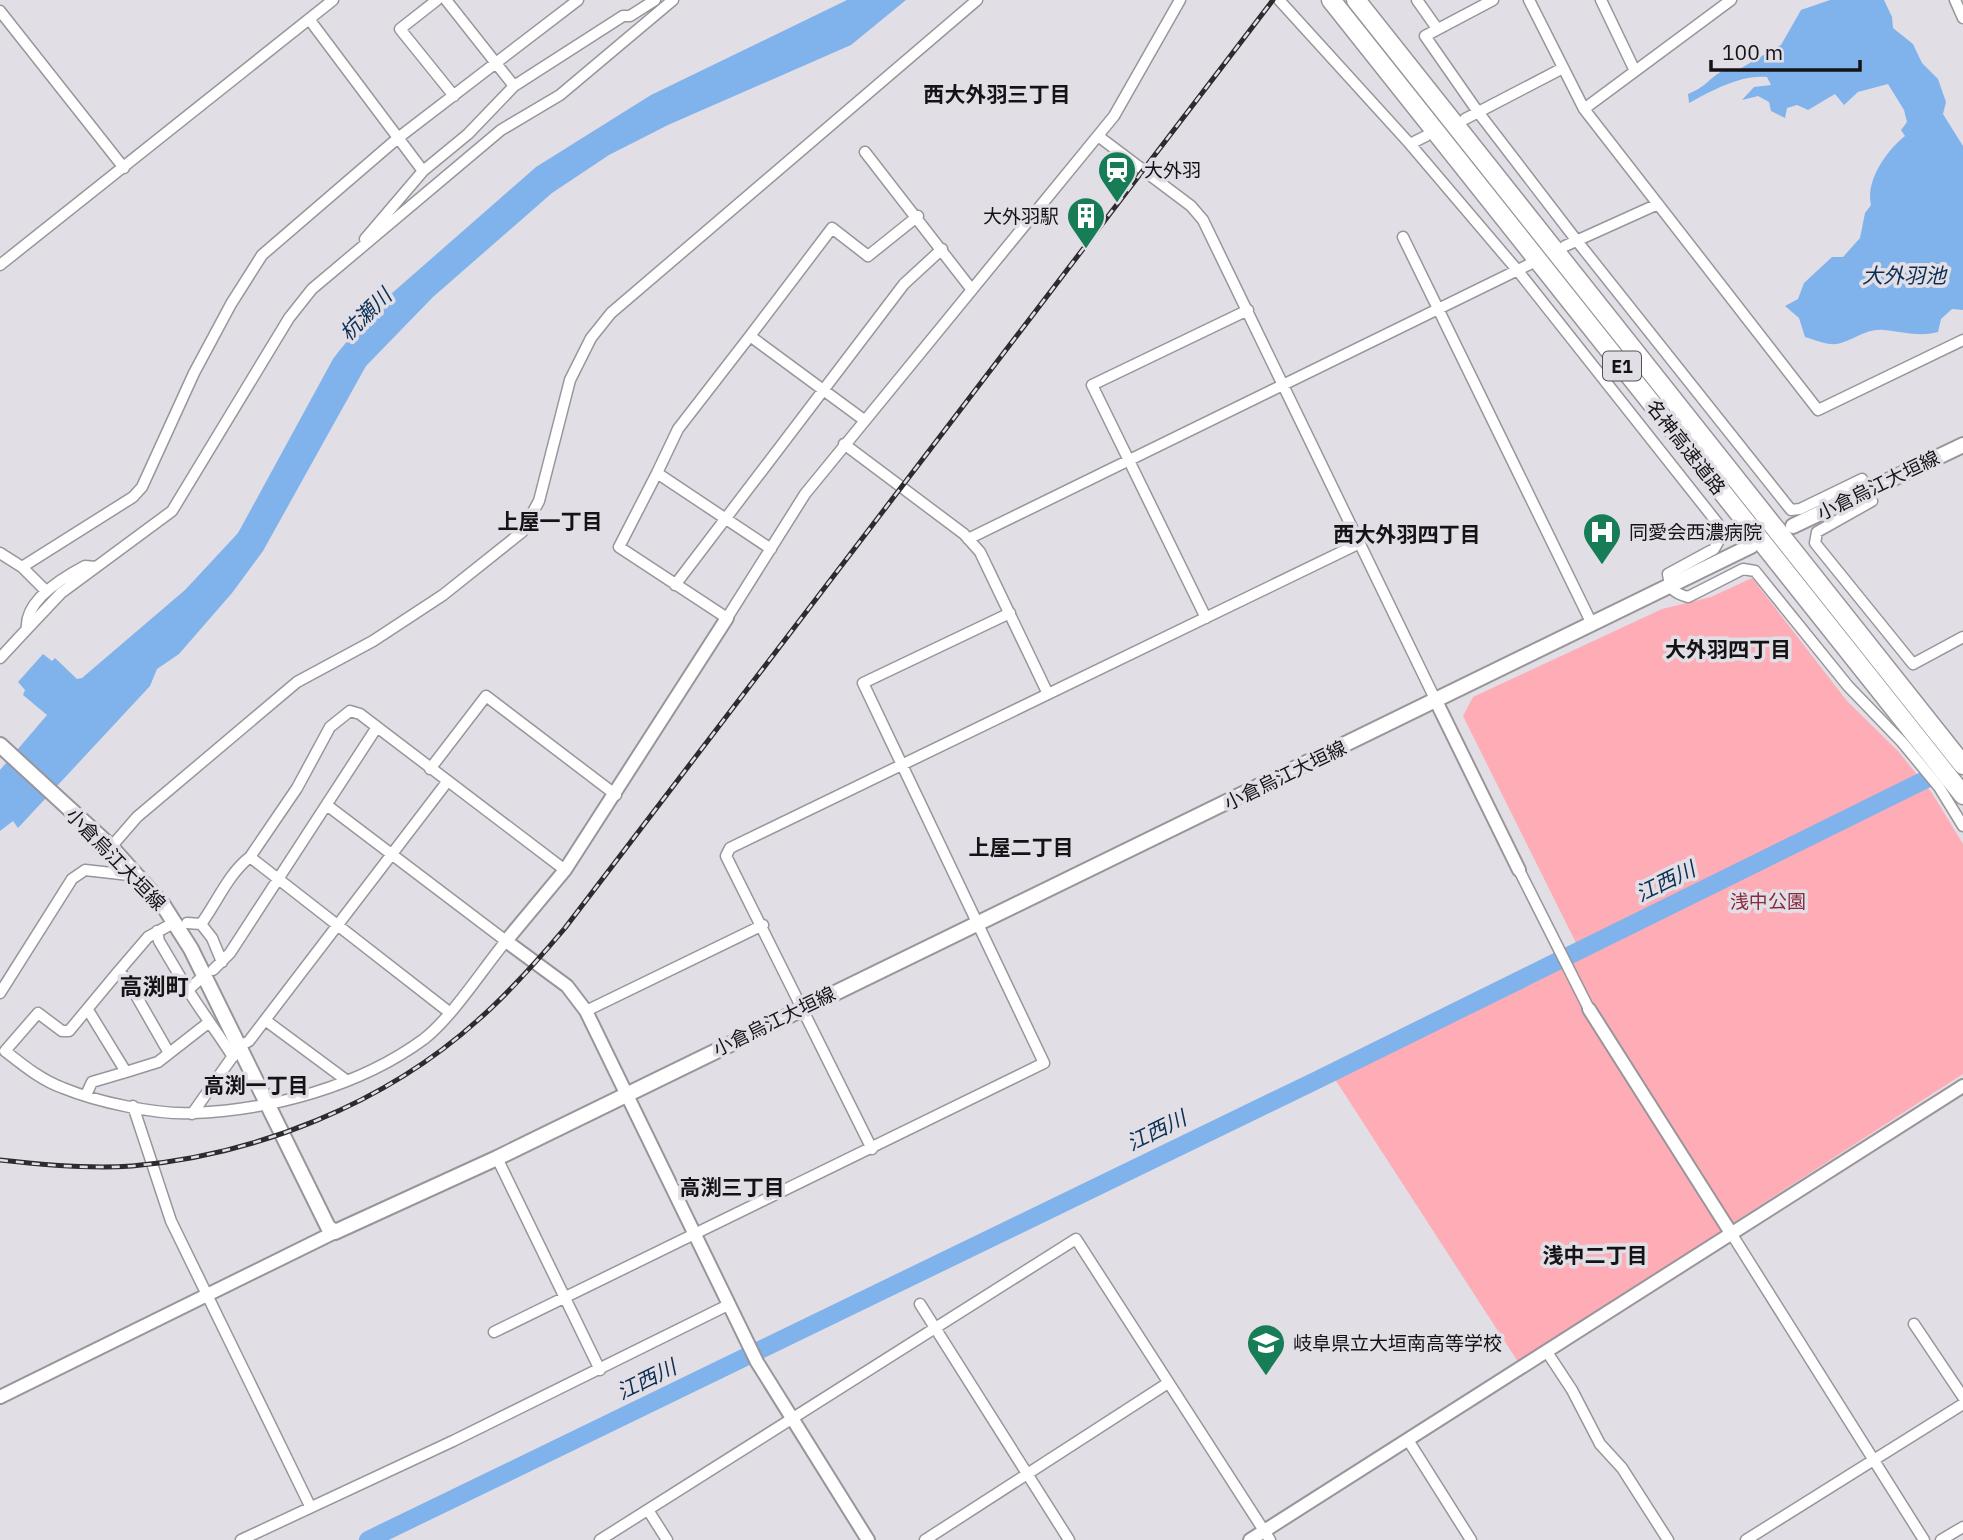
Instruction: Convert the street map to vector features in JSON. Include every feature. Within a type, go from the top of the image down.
[{"type":"highway","name":"名神高速道路","points":[[1331,0],[1907,736],[1963,795]]},
{"type":"highway","name":"名神高速道路","points":[[1356,0],[1963,765]]},
{"type":"main road","name":"小倉烏江大垣線","points":[[1793,526],[1963,445]]},
{"type":"main road","name":"小倉烏江大垣線","points":[[0,745],[106,844],[163,905],[191,949],[236,1052],[268,1102],[328,1227],[335,1232],[362,1222],[497,1158],[1751,546]]},
{"type":"street","points":[[0,265],[333,0]]},
{"type":"street","points":[[437,0],[400,29],[454,96]]},
{"type":"street","points":[[446,0],[514,86]]},
{"type":"street","points":[[22,567],[134,497],[142,487],[194,373],[253,265],[398,138],[579,0]]},
{"type":"street","points":[[360,249],[366,237],[423,171],[468,134],[514,86],[624,16],[630,16],[655,0]]},
{"type":"street","points":[[0,658],[61,593],[172,512],[289,318],[312,289],[501,130],[560,95],[673,0]]},
{"type":"street","points":[[106,844],[297,682],[373,641],[443,595],[522,531],[539,501],[570,380],[591,338],[611,313],[977,0]]},
{"type":"street","points":[[168,926],[148,937],[69,1031],[62,1031],[38,1013],[5,1051],[46,1081],[133,1107],[191,1114],[268,1102],[346,1080],[394,1058],[426,1037],[565,870],[805,494],[1098,136],[1132,88],[1180,0]]},
{"type":"street","points":[[1418,0],[1436,27]]},
{"type":"street","points":[[1493,0],[1436,27],[1424,36],[1478,112],[1791,510],[1800,509],[1862,479],[1870,490],[1872,501],[1818,532],[1815,543],[1913,664],[1963,637]]},
{"type":"street","points":[[1529,0],[1584,109],[1818,410],[1963,340]]},
{"type":"street","points":[[1601,0],[1635,71]]},
{"type":"street","points":[[1955,0],[1963,18]]},
{"type":"street","points":[[1281,2],[1410,144],[1518,271],[1719,525],[1721,537],[1714,549],[1668,574],[1670,587],[1675,594],[1688,597],[1743,569],[1755,571],[1848,686],[1907,736],[1963,826]]},
{"type":"street","points":[[1584,109],[1725,2]]},
{"type":"street","points":[[0,11],[124,168]]},
{"type":"street","points":[[309,19],[423,171]]},
{"type":"street","points":[[1465,119],[1563,68]]},
{"type":"street","points":[[1098,136],[1154,177],[1203,220],[1565,967],[1588,1009],[1924,1540]]},
{"type":"street","points":[[1410,144],[1426,136]]},
{"type":"street","points":[[864,152],[918,216],[972,290]]},
{"type":"street","points":[[1566,246],[1658,204]]},
{"type":"street","points":[[727,618],[619,547],[678,429],[832,228],[867,256],[918,216]]},
{"type":"street","points":[[1403,237],[1592,624]]},
{"type":"street","points":[[675,585],[904,284],[942,249]]},
{"type":"street","points":[[968,539],[1530,264]]},
{"type":"street","points":[[1206,618],[1092,385],[1248,310]]},
{"type":"street","points":[[750,336],[864,420]]},
{"type":"street","points":[[844,444],[932,510],[980,552],[1048,694]]},
{"type":"street","points":[[657,473],[771,549]]},
{"type":"street","points":[[872,1149],[763,925],[726,856],[730,848],[1360,543]]},
{"type":"street","points":[[0,553],[22,567],[45,590]]},
{"type":"street","points":[[27,629],[26,621],[45,590],[85,566],[96,567]]},
{"type":"street","points":[[494,1332],[1044,1063],[863,683],[1010,613]]},
{"type":"street","points":[[430,769],[486,696],[615,795]]},
{"type":"street","points":[[201,924],[226,888],[235,868],[250,857],[297,788],[330,727],[350,711],[360,714],[565,870]]},
{"type":"street","points":[[212,970],[222,962],[328,806],[377,727]]},
{"type":"street","points":[[191,1114],[236,1052],[249,1041],[447,782]]},
{"type":"street","points":[[328,806],[567,986],[586,1011],[757,1362],[868,1540]]},
{"type":"street","points":[[250,857],[449,1012]]},
{"type":"street","points":[[0,993],[72,879],[85,870],[138,876]]},
{"type":"street","points":[[187,923],[201,924],[212,938],[222,962]]},
{"type":"street","points":[[586,1011],[763,925]]},
{"type":"street","points":[[157,931],[187,990],[208,1023],[214,1025],[236,1052]]},
{"type":"street","points":[[118,972],[125,978],[169,1053]]},
{"type":"street","points":[[187,990],[199,980]]},
{"type":"street","points":[[88,1010],[126,1072]]},
{"type":"street","points":[[265,1020],[346,1080]]},
{"type":"street","points":[[86,1094],[93,1082],[158,1062],[208,1023]]},
{"type":"street","points":[[1250,1540],[1267,1536],[1408,1440],[1963,1086]]},
{"type":"street","points":[[133,1107],[171,1221],[310,1506]]},
{"type":"street","points":[[497,1158],[600,1370]]},
{"type":"street","points":[[0,1398],[335,1232]]},
{"type":"street","points":[[600,1540],[1076,1239],[1267,1536]]},
{"type":"street","points":[[920,1304],[1069,1540]]},
{"type":"street","points":[[241,1540],[730,1308]]},
{"type":"street","points":[[1914,1324],[1963,1397]]},
{"type":"street","points":[[1547,1352],[1572,1390],[1600,1444],[1622,1468],[1668,1540]]},
{"type":"street","points":[[925,1540],[1168,1383]]},
{"type":"street","points":[[1746,1540],[1963,1404]]},
{"type":"street","points":[[1408,1440],[1471,1540]]},
{"type":"street","points":[[648,1510],[667,1540]]},
{"type":"street","points":[[1941,1540],[1963,1527]]},
{"type":"green space","name":"浅中公園","points":[[1752,578],[1847,701],[1898,751],[1932,793],[1963,844],[1963,1074],[1518,1362],[1331,1073],[1580,951],[1463,716],[1473,697],[1662,609],[1711,597]]},
{"type":"water","points":[[847,0],[906,0],[851,45],[668,125],[609,155],[552,193],[433,297],[366,366],[263,551],[232,593],[179,654],[157,669],[150,686],[18,828],[13,821],[0,831],[0,770],[47,715],[23,695],[25,690],[18,682],[43,654],[52,661],[55,658],[77,679],[82,678],[185,590],[238,533],[333,359],[391,294],[536,167],[651,95]]},
{"type":"water","name":"大外羽池","points":[[1830,0],[1884,0],[1892,17],[1893,28],[1913,44],[1922,63],[1938,79],[1946,102],[1943,114],[1963,146],[1963,310],[1952,309],[1941,319],[1938,332],[1918,334],[1877,330],[1837,344],[1829,344],[1805,337],[1799,318],[1785,306],[1798,299],[1804,283],[1832,257],[1843,257],[1860,238],[1865,213],[1871,205],[1874,176],[1891,149],[1905,136],[1901,130],[1907,122],[1904,110],[1888,84],[1858,92],[1844,105],[1835,94],[1808,110],[1797,105],[1787,108],[1785,118],[1771,111],[1769,102],[1758,96],[1742,100],[1754,87],[1771,85],[1767,77],[1737,81],[1689,103],[1688,94],[1720,72],[1726,69],[1736,71],[1781,45],[1801,10]]},
{"type":"waterway","name":"江西川","points":[[368,1540],[1313,1082],[1947,769]]},
{"type":"railway","points":[[0,1160],[66,1166],[132,1166],[179,1160],[271,1137],[317,1120],[402,1077],[442,1050],[478,1020],[523,976],[565,928],[1273,0]]},
{"type":"place","name":"大外羽","points":[[1117,204]]},
{"type":"place","name":"大外羽駅","points":[[1086,250]]},
{"type":"place","name":"同愛会西濃病院","points":[[1602,566]]},
{"type":"place","name":"岐阜県立大垣南高等学校","points":[[1266,1377]]},
{"type":"district","name":"西大外羽三丁目","points":[[997,94]]},
{"type":"district","name":"上屋一丁目","points":[[550,521]]},
{"type":"district","name":"西大外羽四丁目","points":[[1407,534]]},
{"type":"district","name":"大外羽四丁目","points":[[1728,649]]},
{"type":"district","name":"上屋二丁目","points":[[1021,847]]},
{"type":"district","name":"高渕町","points":[[154,986]]},
{"type":"district","name":"高渕一丁目","points":[[256,1085]]},
{"type":"district","name":"高渕三丁目","points":[[732,1187]]},
{"type":"district","name":"浅中二丁目","points":[[1595,1255]]},
{"type":"water label","name":"杭瀬川","points":[[365,314]]}]
